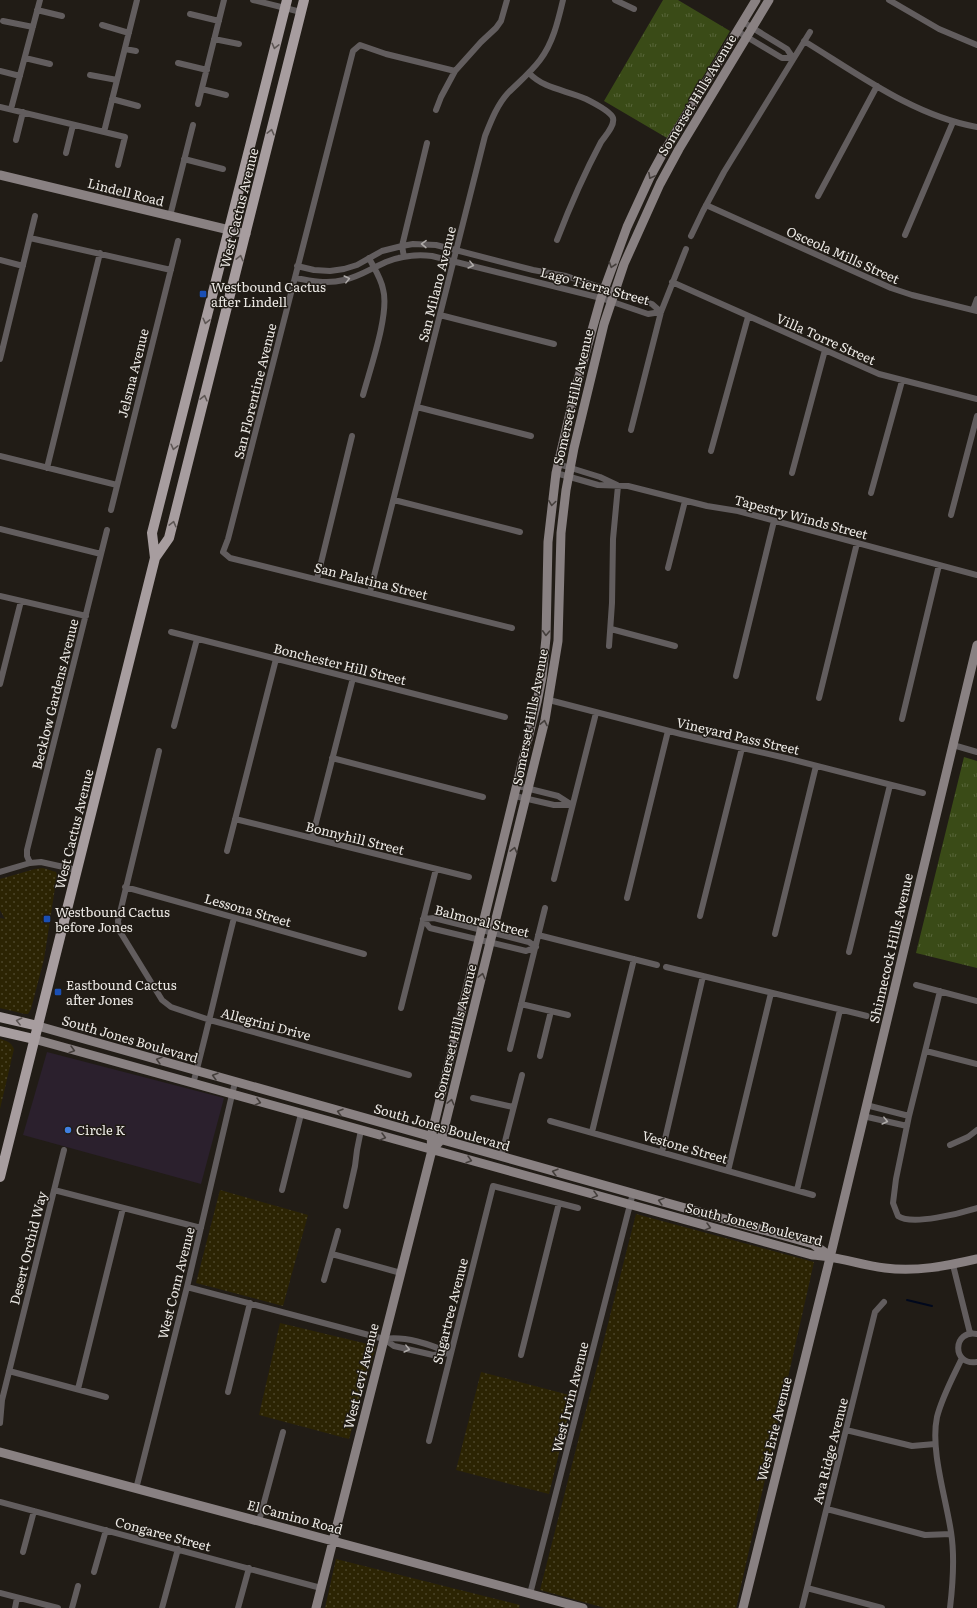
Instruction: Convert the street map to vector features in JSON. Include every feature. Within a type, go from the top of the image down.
[{"type":"main road","name":"West Cactus Avenue","points":[[0,1177],[155,558],[169,538],[304,0]]},
{"type":"main road","name":"West Cactus Avenue","points":[[155,558],[152,534],[286,4]]},
{"type":"main road","name":"South Jones Boulevard","points":[[0,1017],[38,1026]]},
{"type":"main road","name":"South Jones Boulevard","points":[[0,1030],[34,1039]]},
{"type":"street","points":[[11,109],[40,0]]},
{"type":"street","points":[[104,132],[137,0]]},
{"type":"street","points":[[198,104],[224,0]]},
{"type":"street","points":[[253,0],[286,4],[301,12]]},
{"type":"street","points":[[436,110],[455,71],[501,21],[507,0]]},
{"type":"street","name":"San Milano Avenue","points":[[370,592],[485,136],[503,100],[541,60],[551,41],[563,0]]},
{"type":"street","points":[[614,0],[634,9]]},
{"type":"street","name":"Somerset Hills Avenue","points":[[432,1150],[431,1137],[530,737],[542,676],[547,615],[548,542],[557,469],[576,387],[601,298],[626,227],[650,178],[662,155],[756,0]]},
{"type":"street","name":"Somerset Hills Avenue","points":[[432,1150],[441,1140],[529,789],[549,700],[558,641],[561,533],[569,472],[592,368],[611,301],[633,243],[660,184],[679,149],[769,0]]},
{"type":"street","points":[[890,0],[939,29],[977,44]]},
{"type":"street","points":[[37,10],[62,16]]},
{"type":"street","points":[[190,14],[219,21]]},
{"type":"street","points":[[3,21],[33,27]]},
{"type":"street","points":[[743,22],[787,49],[793,58]]},
{"type":"street","points":[[102,25],[129,33]]},
{"type":"street","points":[[737,31],[782,58],[793,58]]},
{"type":"street","points":[[691,236],[706,205],[810,32]]},
{"type":"street","points":[[214,39],[240,44]]},
{"type":"street","points":[[804,42],[910,105],[953,122],[977,127]]},
{"type":"street","name":"San Florentine Avenue","points":[[225,554],[223,552],[224,547],[228,540],[351,56],[360,45],[386,54],[455,71]]},
{"type":"street","points":[[125,49],[136,52]]},
{"type":"street","points":[[25,58],[50,64]]},
{"type":"street","points":[[178,63],[207,70]]},
{"type":"street","points":[[0,71],[20,76]]},
{"type":"street","points":[[528,73],[539,82],[587,99],[611,114],[613,118],[611,127],[605,134],[586,171],[557,240]]},
{"type":"street","points":[[90,75],[117,80]]},
{"type":"street","points":[[818,196],[877,86]]},
{"type":"street","points":[[202,89],[226,94]]},
{"type":"street","points":[[112,99],[138,106]]},
{"type":"street","points":[[0,107],[125,137],[118,165]]},
{"type":"street","points":[[16,140],[23,112]]},
{"type":"street","points":[[905,235],[953,122]]},
{"type":"street","points":[[66,153],[73,125]]},
{"type":"street","points":[[170,216],[193,125]]},
{"type":"street","points":[[404,257],[402,246],[427,143]]},
{"type":"street","points":[[184,159],[223,169]]},
{"type":"street","name":"Lindell Road","points":[[0,175],[246,234]]},
{"type":"street","name":"Osceola Mills Street","points":[[706,205],[891,288],[912,295],[975,310]]},
{"type":"street","points":[[0,359],[24,266],[35,216]]},
{"type":"street","points":[[30,238],[171,270]]},
{"type":"street","name":"Jelsma Avenue","points":[[111,510],[178,241]]},
{"type":"street","name":"Lago Tierra Street","points":[[297,266],[314,270],[330,271],[344,269],[357,265],[382,251],[413,244],[436,245],[533,270],[566,276],[652,304],[661,312]]},
{"type":"street","points":[[630,430],[661,312],[686,249]]},
{"type":"street","points":[[47,468],[100,253]]},
{"type":"street","name":"Lago Tierra Street","points":[[294,278],[318,282],[330,282],[354,278],[386,262],[404,257],[420,255],[454,260],[601,298],[648,314],[661,312]]},
{"type":"street","points":[[363,395],[385,308],[384,290],[369,258]]},
{"type":"street","points":[[0,260],[24,266]]},
{"type":"street","name":"Villa Torre Street","points":[[672,282],[879,374],[977,399]]},
{"type":"street","points":[[975,310],[977,299]]},
{"type":"street","points":[[440,315],[554,344]]},
{"type":"street","points":[[711,451],[748,317]]},
{"type":"street","points":[[792,473],[825,350]]},
{"type":"street","points":[[872,493],[902,381]]},
{"type":"street","points":[[417,407],[531,436]]},
{"type":"street","points":[[951,516],[977,416]]},
{"type":"street","points":[[317,579],[352,436]]},
{"type":"street","points":[[0,456],[117,485]]},
{"type":"street","name":"Tapestry Winds Street","points":[[557,469],[569,472],[598,485],[628,486],[686,501],[738,511],[976,575]]},
{"type":"street","points":[[609,646],[611,629],[613,539],[618,486]]},
{"type":"street","points":[[394,500],[520,532]]},
{"type":"street","points":[[668,568],[686,501]]},
{"type":"street","points":[[736,676],[774,521]]},
{"type":"street","points":[[0,529],[101,554]]},
{"type":"street","name":"Becklow Gardens Avenue","points":[[30,862],[27,856],[27,850],[107,530]]},
{"type":"street","points":[[819,698],[857,543]]},
{"type":"street","name":"San Palatina Street","points":[[225,554],[230,558],[512,628]]},
{"type":"street","points":[[902,719],[939,565]]},
{"type":"street","points":[[0,596],[86,616]]},
{"type":"street","points":[[0,684],[22,601]]},
{"type":"street","points":[[611,629],[675,646]]},
{"type":"street","name":"Bonchester Hill Street","points":[[170,632],[504,717]]},
{"type":"street","points":[[174,726],[197,638]]},
{"type":"street","name":"Shinnecock Hills Avenue","points":[[830,1256],[977,645]]},
{"type":"street","points":[[228,851],[276,659]]},
{"type":"street","points":[[312,838],[353,678]]},
{"type":"street","name":"Vineyard Pass Street","points":[[549,700],[668,731],[923,793]]},
{"type":"street","points":[[554,879],[596,713]]},
{"type":"street","points":[[628,898],[668,731]]},
{"type":"street","points":[[953,745],[977,752]]},
{"type":"street","points":[[700,916],[742,748]]},
{"type":"street","name":"Allegrini Drive","points":[[159,751],[118,916],[118,926],[162,1000],[167,1005],[210,1020],[409,1075]]},
{"type":"street","points":[[332,758],[483,797]]},
{"type":"street","points":[[775,934],[816,766]]},
{"type":"street","points":[[850,952],[890,785]]},
{"type":"street","points":[[518,786],[558,796],[572,805]]},
{"type":"street","points":[[515,796],[554,805],[572,805]]},
{"type":"street","name":"Bonnyhill Street","points":[[236,819],[469,877]]},
{"type":"street","points":[[0,872],[30,862],[41,862],[77,870]]},
{"type":"street","points":[[401,1008],[436,869]]},
{"type":"street","name":"Lessona Street","points":[[125,887],[364,954]]},
{"type":"street","points":[[510,1049],[545,908]]},
{"type":"street","points":[[193,1084],[234,918]]},
{"type":"street","name":"Balmoral Street","points":[[423,920],[434,918],[529,942],[536,947]]},
{"type":"street","name":"Balmoral Street","points":[[423,920],[430,928],[479,940],[526,951],[536,947]]},
{"type":"street","name":"Balmoral Street","points":[[538,935],[657,965]]},
{"type":"street","points":[[592,1132],[634,959]]},
{"type":"street","points":[[666,967],[867,1016]]},
{"type":"street","points":[[662,1152],[703,976]]},
{"type":"street","points":[[916,985],[977,1001]]},
{"type":"street","points":[[940,991],[909,1116],[893,1203],[895,1212],[901,1218],[907,1219],[936,1218],[977,1208]]},
{"type":"street","points":[[728,1171],[771,992]]},
{"type":"street","points":[[521,1004],[568,1015]]},
{"type":"street","points":[[797,1190],[840,1010]]},
{"type":"street","points":[[540,1056],[551,1011]]},
{"type":"street","name":"South Jones Boulevard","points":[[38,1026],[814,1244],[830,1256]]},
{"type":"street","name":"South Jones Boulevard","points":[[34,1039],[812,1255],[830,1256]]},
{"type":"street","points":[[926,1050],[977,1064]]},
{"type":"street","points":[[501,1157],[522,1075]]},
{"type":"street","name":"West Conn Avenue","points":[[136,1489],[187,1287],[236,1082]]},
{"type":"street","points":[[473,1098],[514,1107]]},
{"type":"street","points":[[866,1105],[909,1116]]},
{"type":"street","points":[[282,1190],[301,1114]]},
{"type":"street","points":[[863,1116],[907,1126]]},
{"type":"street","name":"Vestone Street","points":[[550,1121],[813,1195]]},
{"type":"street","points":[[346,1206],[356,1166],[357,1146],[361,1130]]},
{"type":"street","points":[[950,1145],[968,1137],[977,1130]]},
{"type":"street","name":"Desert Orchid Way","points":[[0,1423],[2,1400],[64,1150]]},
{"type":"street","name":"West Levi Avenue","points":[[316,1608],[432,1150]]},
{"type":"street","name":"Sugartree Avenue","points":[[429,1441],[493,1186],[559,1203]]},
{"type":"street","points":[[54,1190],[201,1228]]},
{"type":"street","name":"West Irvin Avenue","points":[[530,1594],[633,1194]]},
{"type":"street","points":[[521,1355],[559,1203],[578,1208]]},
{"type":"street","points":[[78,1389],[123,1208]]},
{"type":"street","points":[[324,1280],[338,1231]]},
{"type":"street","points":[[332,1254],[401,1273]]},
{"type":"street","points":[[830,1256],[885,1268],[920,1268],[953,1265],[977,1259]]},
{"type":"street","name":"West Erie Avenue","points":[[743,1608],[830,1256]]},
{"type":"street","points":[[953,1265],[974,1334],[963,1336],[959,1343],[958,1351],[962,1358],[969,1362],[977,1362]]},
{"type":"street","points":[[187,1287],[384,1339],[394,1346],[432,1355],[451,1353]]},
{"type":"street","name":"Ava Ridge Avenue","points":[[802,1608],[875,1312],[884,1302]]},
{"type":"street","points":[[228,1392],[250,1303]]},
{"type":"street","points":[[384,1339],[397,1337],[434,1346],[451,1353]]},
{"type":"street","points":[[950,1608],[953,1582],[951,1534],[935,1444],[937,1418],[947,1388],[962,1358]]},
{"type":"street","points":[[9,1371],[106,1397]]},
{"type":"street","points":[[846,1430],[912,1446],[935,1444]]},
{"type":"street","points":[[259,1521],[283,1432]]},
{"type":"street","name":"El Camino Road","points":[[0,1452],[584,1608]]},
{"type":"street","name":"Congaree Street","points":[[0,1502],[321,1588]]},
{"type":"street","points":[[827,1509],[925,1535],[951,1534]]},
{"type":"street","points":[[23,1552],[34,1511]]},
{"type":"street","points":[[94,1572],[106,1530]]},
{"type":"street","points":[[162,1608],[178,1549]]},
{"type":"street","points":[[238,1608],[249,1568]]},
{"type":"street","points":[[72,1608],[78,1586]]},
{"type":"street","points":[[807,1588],[882,1608]]},
{"type":"street","points":[[0,1593],[58,1608]]},
{"type":"street","points":[[14,1608],[17,1598]]},
{"type":"shaded area","points":[[47,1052],[224,1098],[201,1184],[23,1135]]},
{"type":"green space","points":[[663,0],[678,0],[730,31],[667,138],[604,101]]},
{"type":"green space","points":[[964,757],[977,761],[977,968],[916,953]]},
{"type":"sand","points":[[43,868],[56,872],[57,875],[44,959],[31,1009],[28,1014],[25,1014],[0,1008],[0,918],[5,919],[0,910],[0,879]]},
{"type":"sand","points":[[0,1039],[8,1042],[14,1049],[0,1109]]},
{"type":"sand","points":[[220,1190],[308,1215],[283,1306],[196,1283]]},
{"type":"sand","points":[[636,1214],[814,1262],[736,1608],[605,1608],[540,1590]]},
{"type":"sand","points":[[280,1323],[376,1346],[349,1439],[259,1415]]},
{"type":"sand","points":[[481,1372],[573,1396],[549,1494],[456,1470]]},
{"type":"sand","points":[[336,1559],[520,1605],[519,1608],[325,1608]]},
{"type":"waterway","points":[[907,1300],[932,1306]]},
{"type":"place","name":"Westbound Cactus after Lindell","points":[[203,294]]},
{"type":"place","name":"Westbound Cactus before Jones","points":[[47,919]]},
{"type":"place","name":"Eastbound Cactus after Jones","points":[[58,992]]},
{"type":"place","name":"Circle K","points":[[68,1130]]}]
